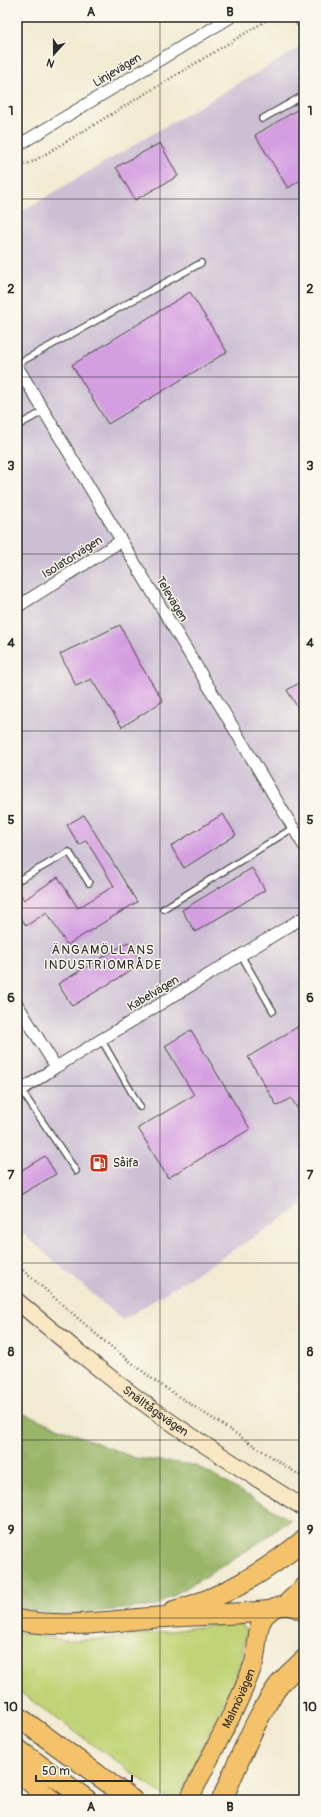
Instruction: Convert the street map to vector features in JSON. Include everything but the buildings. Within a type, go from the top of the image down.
[{"type":"highway","points":[[139,1619],[184,1608],[228,1589],[259,1573],[304,1540]]},
{"type":"highway","points":[[17,1620],[64,1625],[90,1624],[139,1619],[287,1609],[304,1588]]},
{"type":"highway","points":[[222,1800],[246,1746],[276,1689],[291,1671],[304,1660]]},
{"type":"highway","points":[[17,1716],[132,1800]]},
{"type":"highway","points":[[17,1749],[87,1800]]},
{"type":"highway","points":[[17,1770],[51,1800]]},
{"type":"main road","name":"Malmövägen","points":[[191,1796],[245,1684],[254,1661],[260,1623],[287,1609]]},
{"type":"street","name":"Linjevägen","points":[[17,146],[231,17]]},
{"type":"street","points":[[299,17],[304,25]]},
{"type":"street","name":"Televägen","points":[[17,365],[304,846]]},
{"type":"street","name":"Isolatorvägen","points":[[17,607],[122,541]]},
{"type":"street","name":"Kabelvägen","points":[[19,1092],[101,1039],[304,917]]},
{"type":"street","points":[[17,1004],[56,1067]]},
{"type":"street","name":"Snälltågsvägen","points":[[17,1301],[151,1408],[222,1457],[304,1508]]},
{"type":"lane","points":[[262,119],[304,95]]},
{"type":"lane","points":[[17,365],[201,263]]},
{"type":"lane","points":[[17,426],[44,411]]},
{"type":"lane","points":[[163,909],[293,828]]},
{"type":"lane","points":[[17,881],[69,852],[89,882]]},
{"type":"lane","points":[[240,955],[273,1011]]},
{"type":"lane","points":[[101,1039],[140,1107]]},
{"type":"lane","points":[[19,1092],[76,1171]]},
{"type":"path","points":[[17,168],[34,161],[272,17]]},
{"type":"path","points":[[17,1266],[104,1341],[154,1381],[304,1478]]},
{"type":"shaded area","points":[[304,45],[304,1203],[287,1216],[123,1320],[17,1229],[17,214]]},
{"type":"green space","points":[[17,1411],[135,1458],[195,1465],[291,1520],[236,1558],[156,1606],[58,1615],[17,1607]]},
{"type":"green space","points":[[241,1622],[246,1631],[242,1656],[235,1679],[177,1800],[170,1800],[17,1690],[17,1632],[74,1640],[137,1636]]},
{"type":"place","name":"Såifa","points":[[99,1163]]},
{"type":"district","name":"ÄNGAMÖLLANS INDUSTRIOMRÅDE","points":[[103,956]]}]
